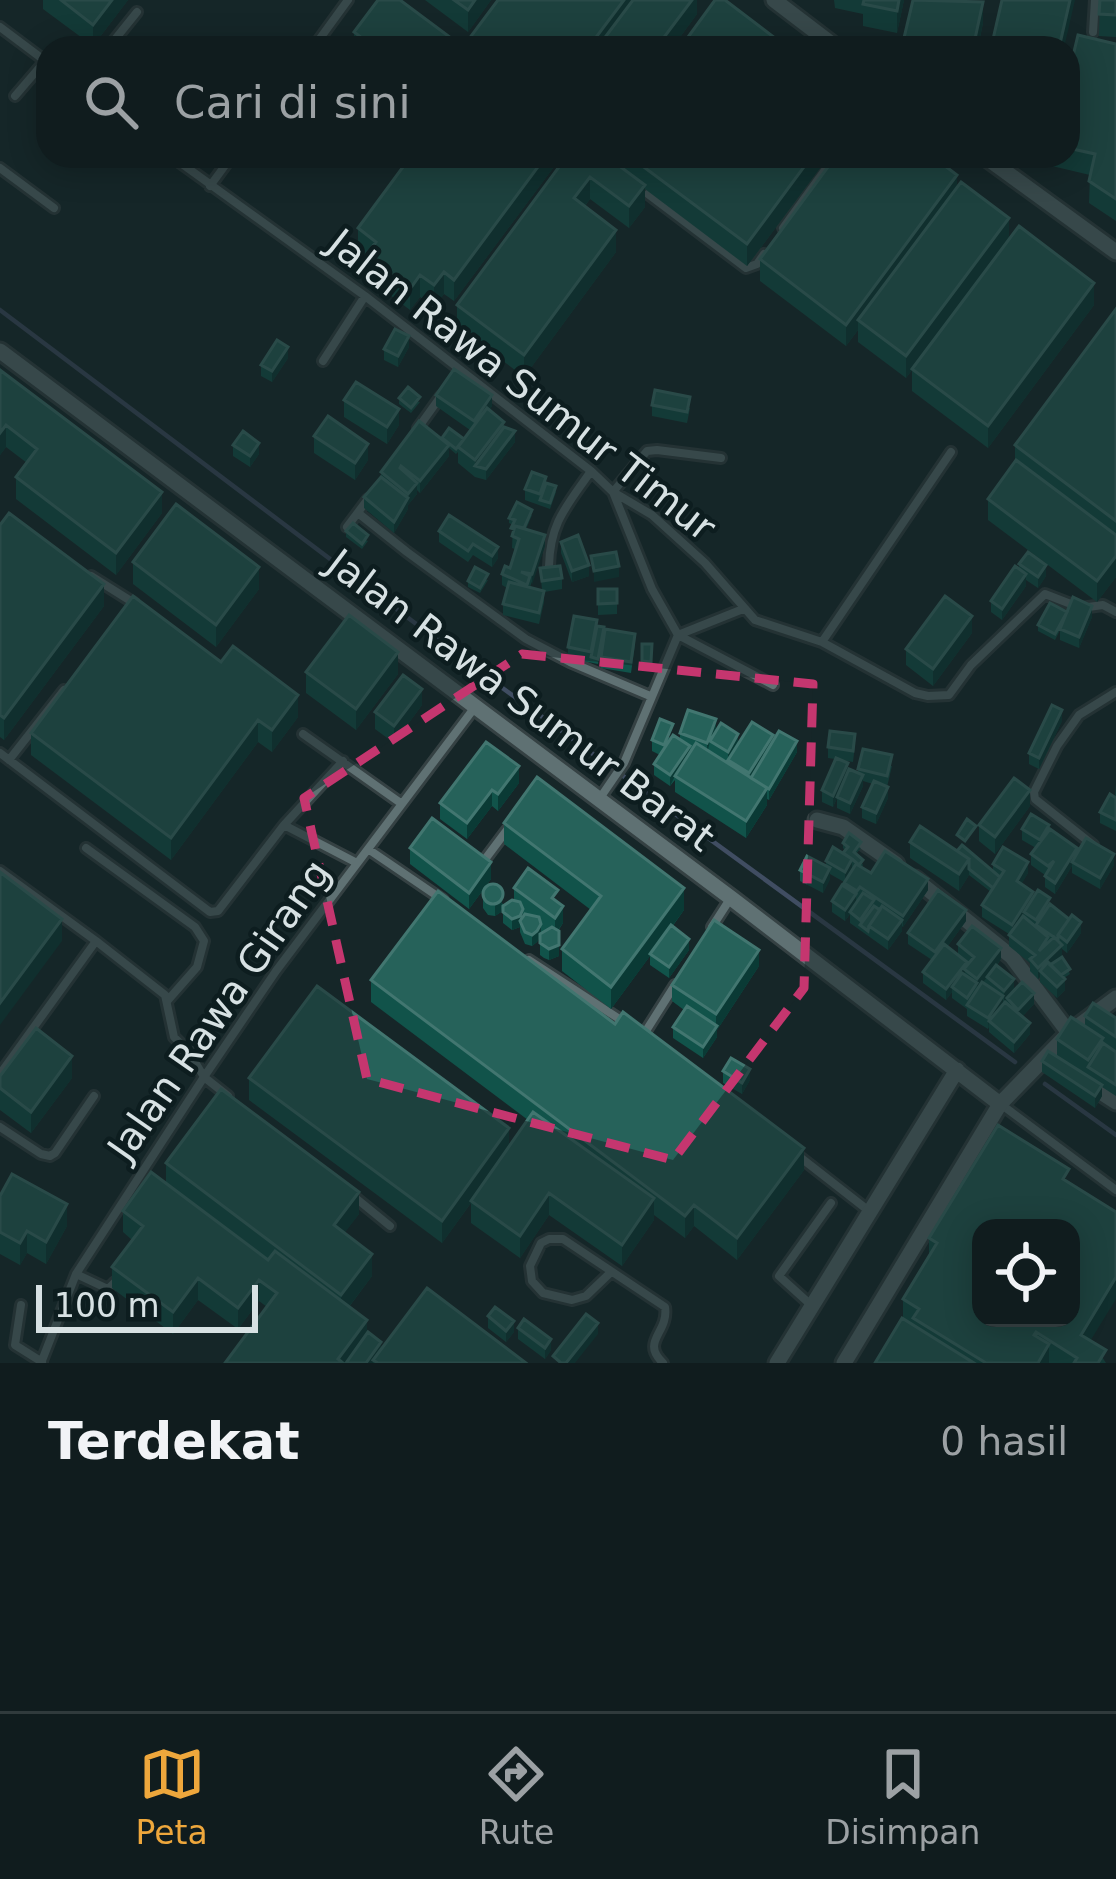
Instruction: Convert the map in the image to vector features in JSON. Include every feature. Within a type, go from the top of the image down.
[{"type":"street","points":[[774,0],[821,36]]},
{"type":"street","points":[[1000,168],[1116,252]]},
{"type":"street","name":"Jalan Rawa Sumur Barat","points":[[0,351],[1000,1104]]},
{"type":"street","points":[[817,820],[843,827],[894,862],[1012,957],[1069,1033]]},
{"type":"street","points":[[844,1363],[1000,1104],[1060,1065],[1069,1033],[1116,998]]},
{"type":"street","points":[[1060,1065],[1116,1102]]},
{"type":"street","points":[[777,1363],[957,1070]]},
{"type":"lane","points":[[322,36],[348,0]]},
{"type":"lane","points":[[1093,32],[1095,0]]},
{"type":"lane","points":[[118,36],[137,12]]},
{"type":"lane","points":[[0,27],[36,54]]},
{"type":"lane","points":[[15,96],[36,73]]},
{"type":"lane","points":[[0,168],[54,208]]},
{"type":"lane","name":"Jalan Rawa Sumur Timur","points":[[187,168],[365,296],[613,492],[652,515],[705,563],[755,620],[822,642],[900,687],[928,696],[949,695],[971,665],[1045,594],[1081,608],[1103,605],[1116,611]]},
{"type":"lane","points":[[210,186],[223,168]]},
{"type":"lane","points":[[783,228],[826,168]]},
{"type":"lane","points":[[648,194],[746,268],[757,264],[770,246]]},
{"type":"lane","points":[[323,361],[365,296]]},
{"type":"lane","points":[[409,442],[447,389]]},
{"type":"lane","points":[[722,458],[647,451],[613,492],[652,589],[678,635],[773,685]]},
{"type":"lane","points":[[822,642],[951,452]]},
{"type":"lane","points":[[549,566],[554,525],[591,471]]},
{"type":"lane","points":[[347,526],[370,495]]},
{"type":"lane","points":[[358,513],[526,639],[650,696]]},
{"type":"lane","points":[[80,568],[149,615]]},
{"type":"lane","points":[[599,800],[624,763],[678,635],[743,609]]},
{"type":"lane","points":[[9,760],[64,689]]},
{"type":"lane","points":[[1100,851],[1035,799],[1034,792],[1079,715],[1116,692]]},
{"type":"lane","name":"Jalan Rawa Girang","points":[[42,1362],[76,1274],[203,1077],[276,971],[475,707]]},
{"type":"lane","points":[[303,734],[402,805]]},
{"type":"lane","points":[[0,753],[210,912],[218,910],[284,825],[343,761]]},
{"type":"lane","points":[[542,782],[554,766]]},
{"type":"lane","points":[[483,862],[518,814]]},
{"type":"lane","points":[[284,825],[357,863]]},
{"type":"lane","points":[[86,848],[195,927],[204,941],[197,967],[168,1000]]},
{"type":"lane","points":[[368,849],[445,902]]},
{"type":"lane","points":[[0,871],[159,988],[168,1000],[174,1037],[203,1077],[241,1106]]},
{"type":"lane","points":[[706,937],[731,898]]},
{"type":"lane","points":[[0,1074],[96,940]]},
{"type":"lane","points":[[520,954],[644,1034],[681,976]]},
{"type":"lane","points":[[0,1126],[50,1156],[94,1096]]},
{"type":"lane","points":[[1000,1104],[1116,1190]]},
{"type":"lane","points":[[791,1150],[870,1212]]},
{"type":"lane","points":[[334,1181],[390,1226]]},
{"type":"lane","points":[[812,1306],[779,1276],[831,1202]]},
{"type":"lane","points":[[611,1272],[586,1296],[572,1300],[543,1293],[532,1281],[530,1266],[541,1243],[562,1239],[665,1307],[666,1316],[652,1348],[663,1363]]},
{"type":"lane","points":[[76,1274],[108,1289],[125,1267]]},
{"type":"lane","points":[[21,1305],[15,1345],[42,1362]]},
{"type":"highlighted area","points":[[522,654],[813,684],[804,988],[673,1160],[367,1079],[304,798]]},
{"type":"building","points":[[61,0],[112,0],[93,25]]},
{"type":"building","points":[[378,0],[400,0],[448,36],[359,36],[354,32]]},
{"type":"building","points":[[454,0],[475,0],[468,10]]},
{"type":"building","points":[[498,0],[624,0],[597,36],[471,36]]},
{"type":"building","points":[[633,0],[692,0],[665,36],[606,36]]},
{"type":"building","points":[[715,0],[725,0],[772,36],[689,36]]},
{"type":"building","points":[[864,0],[899,0],[897,11],[863,4]]},
{"type":"building","points":[[913,0],[983,2],[976,36],[904,36]]},
{"type":"building","points":[[1002,0],[1070,0],[1062,36],[994,36]]},
{"type":"building","points":[[1100,0],[1116,0],[1116,15],[1099,14]]},
{"type":"building","points":[[1078,36],[1116,44],[1116,199],[1089,181],[1095,154],[1080,151]]},
{"type":"building","points":[[402,168],[537,168],[454,280],[444,272],[434,285],[420,275],[410,289],[366,255],[376,242],[358,228]]},
{"type":"building","points":[[558,168],[622,168],[645,185],[629,206],[590,177],[574,198],[616,230],[524,355],[457,305]]},
{"type":"building","points":[[645,168],[803,168],[747,244]]},
{"type":"building","points":[[827,168],[948,168],[957,175],[846,325],[760,259]]},
{"type":"building","points":[[961,182],[1009,218],[906,356],[858,320]]},
{"type":"building","points":[[1019,226],[1094,283],[988,426],[912,369]]},
{"type":"building","points":[[1116,309],[1116,521],[1015,445]]},
{"type":"building","points":[[395,329],[409,336],[398,356],[384,349]]},
{"type":"building","points":[[277,340],[288,347],[272,371],[261,365]]},
{"type":"building","points":[[454,369],[492,395],[474,421],[436,395]]},
{"type":"building","points":[[0,370],[162,492],[116,553],[16,477],[37,449],[6,425],[0,433]]},
{"type":"building","points":[[356,382],[399,409],[387,427],[344,400]]},
{"type":"building","points":[[408,387],[420,397],[411,408],[399,398]]},
{"type":"building","points":[[655,390],[690,397],[687,412],[652,405]]},
{"type":"building","points":[[487,408],[504,422],[475,460],[458,447]]},
{"type":"building","points":[[328,416],[368,444],[355,463],[314,436]]},
{"type":"building","points":[[419,421],[449,445],[420,481],[401,466],[417,483],[408,494],[381,472]]},
{"type":"building","points":[[504,427],[515,431],[486,469],[475,466]]},
{"type":"building","points":[[449,428],[464,439],[456,449],[442,438]]},
{"type":"building","points":[[243,431],[259,443],[250,456],[233,445]]},
{"type":"building","points":[[1016,460],[1116,535],[1116,556],[1097,581],[988,499]]},
{"type":"building","points":[[532,472],[546,477],[540,494],[525,489]]},
{"type":"building","points":[[381,477],[408,498],[394,522],[364,497]]},
{"type":"building","points":[[546,483],[556,486],[550,503],[540,500]]},
{"type":"building","points":[[517,502],[532,510],[524,528],[514,529],[515,520],[509,518]]},
{"type":"building","points":[[176,504],[259,567],[216,625],[133,562]]},
{"type":"building","points":[[9,513],[104,584],[4,718],[0,715],[0,525]]},
{"type":"building","points":[[449,515],[498,547],[492,556],[473,544],[468,551],[439,531]]},
{"type":"building","points":[[353,523],[368,535],[362,544],[346,531]]},
{"type":"building","points":[[515,526],[545,535],[532,574],[521,572],[530,576],[527,585],[502,574],[505,566],[510,568],[519,539],[512,536]]},
{"type":"building","points":[[578,535],[589,565],[572,571],[561,542]]},
{"type":"building","points":[[616,552],[619,566],[594,571],[591,556]]},
{"type":"building","points":[[1028,552],[1046,565],[1038,577],[1019,564]]},
{"type":"building","points":[[560,566],[562,578],[542,581],[540,568]]},
{"type":"building","points":[[1015,566],[1026,574],[1002,609],[991,601]]},
{"type":"building","points":[[475,567],[488,574],[480,588],[468,581]]},
{"type":"building","points":[[509,582],[544,591],[539,613],[503,604]]},
{"type":"building","points":[[598,589],[617,589],[617,603],[598,604]]},
{"type":"building","points":[[133,596],[221,662],[233,646],[298,695],[272,730],[258,720],[171,838],[31,733]]},
{"type":"building","points":[[945,596],[972,616],[933,669],[906,649]]},
{"type":"building","points":[[1073,597],[1092,606],[1079,637],[1060,629]]},
{"type":"building","points":[[1050,603],[1067,612],[1055,634],[1038,625]]},
{"type":"building","points":[[349,615],[398,652],[356,709],[306,672]]},
{"type":"building","points":[[574,616],[597,620],[591,652],[568,647]]},
{"type":"building","points":[[597,626],[604,627],[598,659],[591,657]]},
{"type":"building","points":[[605,629],[635,634],[631,662],[601,657]]},
{"type":"building","points":[[642,644],[652,644],[651,662],[642,661]]},
{"type":"building","points":[[403,675],[422,689],[394,726],[375,712]]},
{"type":"building","points":[[1052,705],[1062,710],[1039,758],[1029,753]]},
{"type":"building","points":[[688,710],[716,719],[707,743],[680,733]]},
{"type":"building","points":[[660,719],[673,724],[664,745],[652,740]]},
{"type":"building","points":[[752,722],[773,735],[749,773],[728,760]]},
{"type":"building","points":[[721,723],[738,734],[728,752],[710,741]]},
{"type":"building","points":[[779,731],[797,741],[769,789],[751,778]]},
{"type":"building","points":[[830,731],[855,734],[853,751],[828,747]]},
{"type":"building","points":[[673,735],[690,746],[670,775],[654,764]]},
{"type":"building","points":[[486,742],[519,766],[498,794],[492,790],[467,823],[440,803]]},
{"type":"building","points":[[696,743],[767,788],[746,821],[675,776]]},
{"type":"building","points":[[863,749],[892,755],[887,776],[858,769]]},
{"type":"building","points":[[836,758],[848,763],[833,796],[822,790]]},
{"type":"building","points":[[849,769],[863,775],[850,803],[837,797]]},
{"type":"building","points":[[537,777],[684,888],[611,987],[562,949],[601,896],[504,823]]},
{"type":"building","points":[[1014,778],[1030,790],[995,837],[979,825]]},
{"type":"building","points":[[874,781],[888,787],[876,813],[862,807]]},
{"type":"building","points":[[1110,794],[1116,798],[1116,820],[1100,812]]},
{"type":"building","points":[[1031,814],[1049,825],[1040,840],[1022,829]]},
{"type":"building","points":[[432,818],[491,862],[469,893],[410,848]]},
{"type":"building","points":[[967,819],[976,826],[965,841],[957,835]]},
{"type":"building","points":[[920,826],[969,859],[959,874],[910,842]]},
{"type":"building","points":[[1050,829],[1077,848],[1055,883],[1045,876],[1054,861],[1048,866],[1031,854]]},
{"type":"building","points":[[849,833],[861,842],[854,852],[863,860],[859,865],[843,853]]},
{"type":"building","points":[[1086,838],[1114,854],[1100,878],[1072,862]]},
{"type":"building","points":[[962,845],[1000,877],[993,888],[969,869],[969,859],[957,851]]},
{"type":"building","points":[[833,847],[852,859],[845,872],[826,861]]},
{"type":"building","points":[[1003,847],[1028,862],[1017,881],[1033,892],[1012,925],[982,905],[1004,871],[993,864]]},
{"type":"building","points":[[885,851],[928,879],[903,916],[860,887],[857,891],[844,883],[856,864],[871,873]]},
{"type":"building","points":[[807,856],[830,868],[823,882],[800,870]]},
{"type":"building","points":[[528,868],[558,890],[552,898],[563,906],[555,918],[514,888]]},
{"type":"building","points":[[0,872],[62,919],[0,1003]]},
{"type":"building","points":[[493,884],[503,894],[493,904],[483,894]]},
{"type":"building","points":[[842,885],[856,894],[845,910],[832,901]]},
{"type":"building","points":[[938,890],[966,910],[935,952],[908,933]]},
{"type":"building","points":[[1038,890],[1050,898],[1036,920],[1024,912]]},
{"type":"building","points":[[438,891],[615,1024],[623,1012],[804,1148],[737,1238],[694,1205],[685,1216],[371,980]]},
{"type":"building","points":[[863,893],[874,900],[860,920],[850,912]]},
{"type":"building","points":[[512,900],[523,909],[512,919],[503,906]]},
{"type":"building","points":[[1050,904],[1069,919],[1058,940],[1036,925]]},
{"type":"building","points":[[874,906],[880,910],[868,931],[860,925]]},
{"type":"building","points":[[882,906],[902,920],[888,939],[869,926]]},
{"type":"building","points":[[525,914],[539,917],[541,924],[532,935],[520,921]]},
{"type":"building","points":[[1072,915],[1081,922],[1067,942],[1058,935]]},
{"type":"building","points":[[1023,916],[1048,937],[1039,951],[1054,937],[1062,945],[1038,968],[1030,959],[1035,955],[1009,935]]},
{"type":"building","points":[[714,920],[759,950],[716,1014],[672,985]]},
{"type":"building","points":[[671,925],[689,939],[669,967],[650,954]]},
{"type":"building","points":[[972,926],[1001,948],[977,979],[964,969],[974,957],[958,944]]},
{"type":"building","points":[[552,927],[559,931],[559,945],[549,949],[540,943],[540,934]]},
{"type":"building","points":[[944,944],[967,962],[946,989],[923,972]]},
{"type":"building","points":[[1062,957],[1070,969],[1061,975],[1050,965]]},
{"type":"building","points":[[1048,962],[1065,979],[1057,987],[1040,971]]},
{"type":"building","points":[[996,965],[1014,979],[1004,991],[987,977]]},
{"type":"building","points":[[962,973],[977,983],[967,998],[952,987]]},
{"type":"building","points":[[982,982],[1003,996],[988,1018],[967,1005]]},
{"type":"building","points":[[1022,982],[1034,993],[1018,1010],[1007,998]]},
{"type":"building","points":[[317,986],[509,1128],[442,1221],[249,1078]]},
{"type":"building","points":[[1005,1002],[1030,1023],[1014,1042],[989,1021]]},
{"type":"building","points":[[1093,1003],[1116,1018],[1116,1037],[1085,1016]]},
{"type":"building","points":[[687,1006],[717,1026],[703,1047],[673,1027]]},
{"type":"building","points":[[1071,1017],[1103,1038],[1088,1060],[1057,1039]]},
{"type":"building","points":[[36,1028],[72,1056],[31,1112],[0,1088],[0,1076]]},
{"type":"building","points":[[1103,1043],[1116,1052],[1116,1085],[1088,1067]]},
{"type":"building","points":[[1048,1051],[1102,1085],[1095,1096],[1042,1061]]},
{"type":"building","points":[[731,1058],[750,1069],[742,1083],[723,1071]]},
{"type":"building","points":[[221,1089],[359,1192],[334,1225],[372,1254],[341,1295],[166,1163]]},
{"type":"building","points":[[533,1112],[654,1198],[622,1245],[549,1193],[520,1236],[471,1201]]},
{"type":"building","points":[[998,1125],[1069,1169],[1063,1179],[1116,1212],[1116,1277],[1081,1335],[1106,1350],[1098,1363],[1074,1363],[1077,1358],[1036,1332],[1049,1344],[1038,1363],[986,1363],[913,1318],[919,1309],[903,1299],[937,1243],[929,1238]]},
{"type":"building","points":[[151,1172],[268,1260],[275,1251],[367,1320],[338,1359],[343,1363],[225,1363],[277,1293],[259,1280],[238,1308],[198,1278],[173,1312],[112,1267],[143,1226],[123,1211]]},
{"type":"building","points":[[12,1174],[67,1204],[46,1242],[27,1231],[20,1243],[0,1232],[0,1196]]},
{"type":"building","points":[[427,1288],[526,1363],[373,1360]]},
{"type":"building","points":[[495,1307],[514,1321],[506,1331],[488,1316]]},
{"type":"building","points":[[586,1314],[598,1323],[566,1363],[561,1363],[553,1356]]},
{"type":"building","points":[[902,1318],[974,1363],[875,1363]]},
{"type":"building","points":[[524,1319],[551,1339],[545,1348],[518,1328]]},
{"type":"building","points":[[368,1332],[381,1342],[366,1363],[346,1363]]},
{"type":"waterway","points":[[0,310],[460,657],[1015,1062]]},
{"type":"waterway","points":[[1045,1084],[1116,1135]]}]
